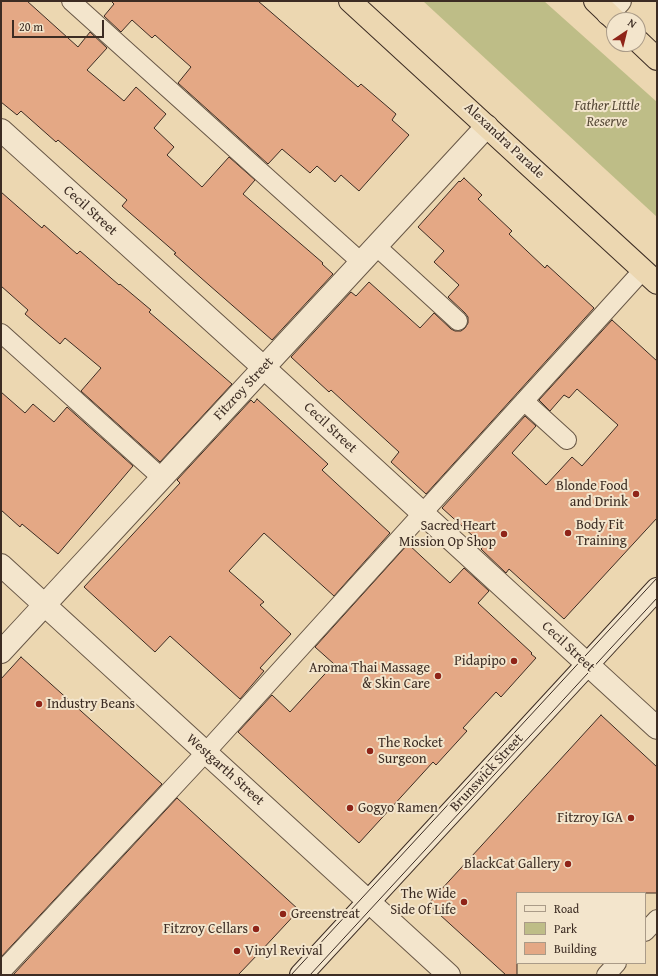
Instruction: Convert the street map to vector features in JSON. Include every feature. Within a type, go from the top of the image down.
[{"type":"highway","name":"Alexandra Parade","points":[[350,1],[650,276]]},
{"type":"highway","points":[[646,48],[657,58]]},
{"type":"street","name":"Fitzroy Street","points":[[1,652],[487,126]]},
{"type":"street","name":"Cecil Street","points":[[1,130],[264,368],[657,728]]},
{"type":"street","name":"Westgarth Street","points":[[1,565],[450,975]]},
{"type":"street","name":"Brunswick Street","points":[[300,975],[657,589]]},
{"type":"lane","points":[[71,1],[361,262]]},
{"type":"lane","points":[[376,246],[458,321]]},
{"type":"lane","points":[[1,972],[206,752],[524,401],[650,276]]},
{"type":"lane","points":[[1,333],[162,478]]},
{"type":"lane","points":[[524,401],[567,440]]},
{"type":"lane","points":[[646,931],[657,919]]},
{"type":"lane","points":[[606,975],[615,964]]},
{"type":"green space","name":"Father Little Reserve","points":[[423,1],[544,1],[657,102],[657,217]]},
{"type":"building","points":[[1,1],[27,1],[78,47],[90,32],[107,48],[87,70],[124,101],[136,87],[166,114],[154,128],[174,147],[167,155],[202,187],[229,157],[255,180],[243,194],[323,263],[322,264],[333,274],[272,340],[122,206],[127,200],[58,140],[56,142],[21,111],[17,115],[1,102]]},
{"type":"building","points":[[111,1],[258,1],[358,87],[361,84],[396,114],[392,120],[409,135],[359,191],[341,175],[335,182],[317,166],[310,173],[282,149],[268,164],[178,83],[191,67],[155,35],[152,38],[132,20],[121,32],[104,16],[114,4]]},
{"type":"building","points":[[464,178],[482,195],[478,199],[512,231],[509,234],[545,268],[547,265],[594,308],[426,494],[391,462],[399,452],[331,390],[329,392],[291,357],[351,292],[356,296],[369,282],[420,328],[434,313],[455,331],[461,331],[465,328],[468,323],[468,317],[448,297],[459,285],[434,262],[444,251],[418,227],[459,181],[460,182]]},
{"type":"building","points":[[1,192],[42,228],[44,225],[77,254],[80,251],[119,285],[120,284],[151,310],[149,312],[232,384],[160,462],[81,391],[101,368],[65,338],[60,344],[25,314],[28,310],[1,286]]},
{"type":"building","points":[[612,320],[657,361],[657,518],[564,619],[509,569],[506,573],[481,549],[484,546],[442,508],[525,416],[536,426],[512,453],[546,485],[572,457],[582,466],[618,425],[577,389],[569,398],[564,395],[550,411],[539,400]]},
{"type":"building","points":[[1,392],[25,413],[33,404],[54,422],[67,407],[133,466],[58,554],[22,524],[20,527],[1,510]]},
{"type":"building","points":[[257,399],[328,464],[322,470],[390,533],[334,596],[264,533],[229,571],[264,602],[260,605],[291,634],[260,668],[264,671],[240,699],[170,636],[155,652],[84,587],[180,483],[177,480],[251,400],[254,403]]},
{"type":"building","points":[[408,544],[450,583],[464,568],[489,591],[478,603],[536,658],[501,697],[496,692],[463,728],[467,731],[436,765],[433,762],[359,843],[238,732],[272,695],[290,712],[334,664],[315,647]]},
{"type":"building","points":[[21,657],[162,784],[1,957],[1,679]]},
{"type":"building","points":[[601,715],[657,767],[657,893],[516,892],[517,975],[506,975],[428,904]]},
{"type":"building","points":[[177,798],[299,910],[238,975],[13,975]]},
{"type":"tram line","points":[[291,975],[657,578]]},
{"type":"tram line","points":[[310,975],[657,598]]},
{"type":"place","name":"Blonde Food and Drink","points":[[636,494]]},
{"type":"place","name":"Body Fit Training","points":[[568,533]]},
{"type":"place","name":"Sacred Heart Mission Op Shop","points":[[504,534]]},
{"type":"place","name":"Pidapipo","points":[[514,661]]},
{"type":"place","name":"Aroma Thai Massage & Skin Care","points":[[438,676]]},
{"type":"place","name":"Industry Beans","points":[[39,704]]},
{"type":"place","name":"The Rocket Surgeon","points":[[370,751]]},
{"type":"place","name":"Gogyo Ramen","points":[[350,808]]},
{"type":"place","name":"Fitzroy IGA","points":[[631,818]]},
{"type":"place","name":"BlackCat Gallery","points":[[568,864]]},
{"type":"place","name":"The Wide Side Of Life","points":[[464,902]]},
{"type":"place","name":"Greenstreat","points":[[283,914]]},
{"type":"place","name":"Fitzroy Cellars","points":[[256,929]]},
{"type":"place","name":"Vinyl Revival","points":[[237,951]]}]
